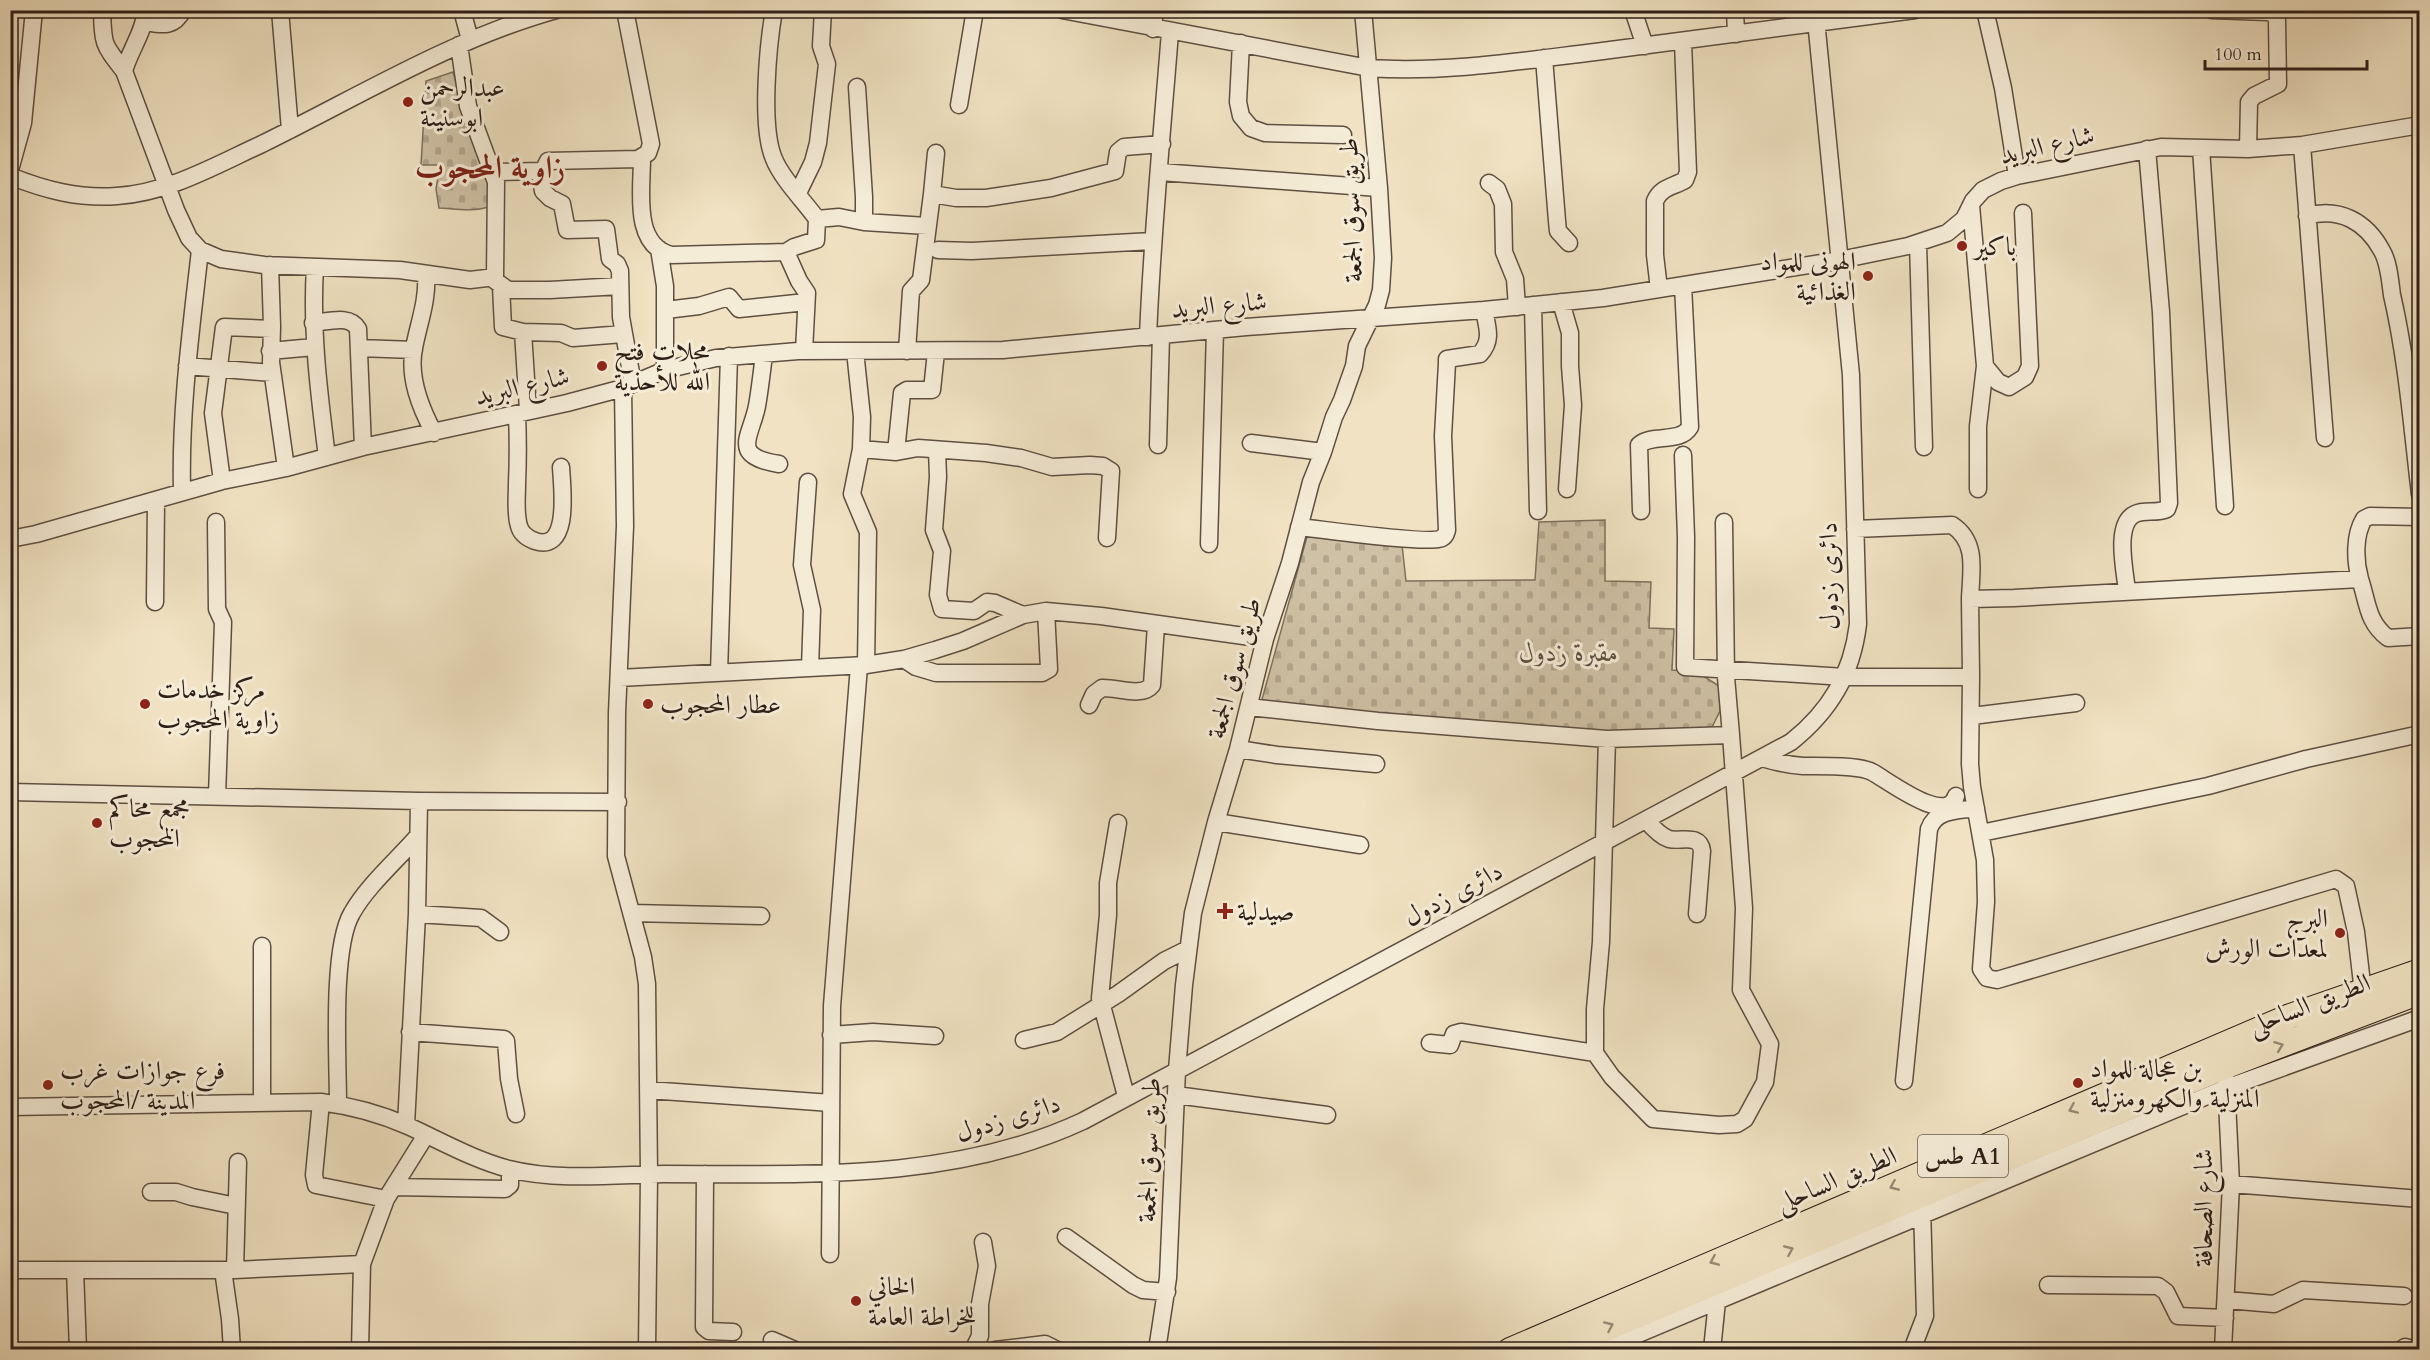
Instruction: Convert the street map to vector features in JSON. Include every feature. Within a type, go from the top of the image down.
[{"type":"highway","name":"الطريق الساحلى","points":[[1509,1350],[2290,1016],[2420,971]]},
{"type":"highway","name":"الطريق الساحلى","points":[[1556,1350],[1922,1205],[2225,1078],[2420,992]]},
{"type":"street","points":[[10,170],[23,123],[34,10]]},
{"type":"street","points":[[102,10],[102,37],[124,71],[185,231],[200,250],[221,259],[270,265],[400,270],[497,282],[508,290],[620,286]]},
{"type":"street","points":[[124,71],[146,16],[167,25],[175,22],[183,10]]},
{"type":"street","points":[[280,10],[290,130]]},
{"type":"street","points":[[462,10],[468,106],[493,172],[498,192],[496,274],[503,327],[523,332],[561,333],[573,338],[623,334]]},
{"type":"street","points":[[10,176],[51,190],[87,196],[118,196],[166,186],[290,130],[465,43],[556,10]]},
{"type":"street","points":[[493,172],[540,171],[544,169],[548,161],[642,159],[648,153],[651,144],[625,10]]},
{"type":"street","points":[[642,159],[643,222],[647,235],[659,249],[672,255],[786,252],[816,240],[817,219],[775,162],[769,137],[768,61],[774,10]]},
{"type":"street","points":[[798,193],[813,162],[818,143],[827,68],[827,60],[820,46],[823,10]]},
{"type":"street","points":[[959,105],[975,10]]},
{"type":"street","points":[[1062,10],[1369,68],[1427,70],[1683,42],[1736,34],[1815,17],[1915,10]]},
{"type":"street","points":[[1153,29],[1155,10]]},
{"type":"street","name":"طريق سوق الجمعة","points":[[1157,1350],[1167,1292],[1177,1070],[1188,949],[1194,913],[1265,639],[1290,563],[1311,482],[1354,366],[1358,346],[1377,306],[1383,275],[1379,188],[1363,10]]},
{"type":"street","points":[[1633,10],[1645,45]]},
{"type":"street","points":[[1735,10],[1736,34]]},
{"type":"street","points":[[1985,10],[2002,88],[2017,176]]},
{"type":"street","points":[[2212,10],[2267,12],[2274,14],[2277,20],[2278,84],[2254,96],[2249,102],[2248,149]]},
{"type":"street","name":"دائرى زدول","points":[[10,1107],[329,1103],[371,1113],[406,1125],[474,1157],[510,1170],[571,1175],[883,1171],[947,1163],[1004,1151],[1063,1131],[1791,742],[1807,729],[1829,705],[1845,677],[1854,651],[1858,624],[1851,375],[1815,17]]},
{"type":"street","points":[[1158,445],[1152,241],[1160,172],[1170,32]]},
{"type":"street","points":[[1659,289],[1655,201],[1658,194],[1665,188],[1685,180],[1688,172],[1683,42]]},
{"type":"street","points":[[1241,43],[1238,102],[1241,116],[1251,128],[1265,133],[1343,135]]},
{"type":"street","points":[[1544,58],[1558,231],[1569,243]]},
{"type":"street","points":[[857,87],[864,222]]},
{"type":"street","name":"شارع البريد","points":[[10,539],[156,501],[222,480],[286,468],[363,447],[523,412],[628,386],[665,370],[729,356],[804,351],[1003,350],[1215,330],[1484,310],[1659,289],[1840,260],[1918,243],[1947,233],[1964,219],[1978,195],[1990,185],[2017,176],[2146,149],[2174,146],[2248,149],[2302,145],[2420,124]]},
{"type":"street","points":[[932,194],[956,198],[986,198],[1052,188],[1115,171],[1118,152],[1124,147],[1162,144]]},
{"type":"street","points":[[2302,145],[2325,438]]},
{"type":"street","points":[[2201,148],[2225,506]]},
{"type":"street","points":[[2127,591],[2122,534],[2125,522],[2132,515],[2144,511],[2161,512],[2167,509],[2169,504],[2161,312],[2146,149]]},
{"type":"street","points":[[907,351],[911,291],[921,280],[936,153]]},
{"type":"street","points":[[540,171],[543,191],[550,198],[562,204],[567,230],[606,229],[610,259],[619,267],[628,386],[616,856],[643,957],[647,984],[649,1174],[647,1350]]},
{"type":"street","points":[[1160,172],[1379,188]]},
{"type":"street","points":[[1489,183],[1497,189],[1503,204],[1504,252],[1525,306],[1538,511]]},
{"type":"street","points":[[1971,205],[1985,366],[1978,426],[1978,489]]},
{"type":"street","points":[[2307,216],[2322,212],[2339,213],[2353,218],[2370,234],[2383,252],[2402,337],[2420,494]]},
{"type":"street","points":[[1985,366],[1998,382],[2010,387],[2025,377],[2030,366],[2023,213]]},
{"type":"street","points":[[817,219],[839,217],[864,222],[927,226]]},
{"type":"street","points":[[938,250],[972,251],[1152,241]]},
{"type":"street","points":[[1918,243],[1924,447]]},
{"type":"street","points":[[659,249],[665,286],[665,370]]},
{"type":"street","points":[[182,491],[181,441],[200,250]]},
{"type":"street","points":[[786,252],[807,293],[804,351]]},
{"type":"street","points":[[270,265],[272,329],[270,351],[286,468]]},
{"type":"street","points":[[315,267],[314,346],[327,457]]},
{"type":"street","points":[[426,274],[426,300],[414,350],[414,382],[424,415],[434,433]]},
{"type":"street","points":[[1641,511],[1639,445],[1647,440],[1681,435],[1690,427],[1683,285]]},
{"type":"street","points":[[666,310],[699,306],[729,297],[739,309],[806,302]]},
{"type":"street","points":[[1561,302],[1570,333],[1570,366],[1574,405],[1567,489]]},
{"type":"street","points":[[1299,526],[1417,539],[1440,539],[1445,535],[1447,530],[1443,402],[1447,359],[1480,354],[1487,347],[1489,335],[1484,310]]},
{"type":"street","points":[[313,323],[351,321],[358,329],[363,447]]},
{"type":"street","points":[[222,480],[213,412],[225,326],[272,329]]},
{"type":"street","points":[[1209,543],[1215,330]]},
{"type":"street","points":[[523,332],[523,412],[517,517],[523,534],[533,540],[546,542],[558,532],[563,513],[561,467]]},
{"type":"street","points":[[270,351],[314,346]]},
{"type":"street","points":[[358,348],[414,350]]},
{"type":"street","points":[[830,1254],[831,1035],[862,666],[868,532],[852,494],[861,449],[862,417],[855,351]]},
{"type":"street","points":[[896,452],[902,393],[907,390],[932,390],[936,352]]},
{"type":"street","points":[[764,354],[758,403],[746,440],[750,451],[760,460],[779,464]]},
{"type":"street","points":[[719,673],[729,356]]},
{"type":"street","points":[[187,366],[272,373]]},
{"type":"street","points":[[1251,443],[1323,452]]},
{"type":"street","points":[[861,449],[896,452],[918,448],[1021,458],[1052,467],[1090,465],[1108,468],[1111,471],[1107,538]]},
{"type":"street","points":[[937,450],[938,477],[934,530],[942,551],[938,595],[942,609],[974,611],[987,602],[1023,615]]},
{"type":"street","points":[[1683,455],[1686,537],[1685,667],[1845,677],[1971,677]]},
{"type":"street","points":[[808,482],[802,565],[812,610],[810,668]]},
{"type":"street","points":[[155,602],[156,501]]},
{"type":"street","points":[[2420,517],[2370,516],[2364,519],[2359,529],[2356,566],[2369,614],[2377,629],[2388,638],[2420,636]]},
{"type":"street","points":[[216,522],[217,612],[222,622],[217,796]]},
{"type":"street","points":[[1607,739],[1595,1053],[1612,1077],[1653,1119],[1704,1124],[1737,1124],[1745,1119],[1763,1086],[1770,1044],[1741,990],[1744,908],[1738,809],[1725,669],[1724,522]]},
{"type":"street","points":[[1855,529],[1952,525],[1962,532],[1972,555],[1970,764],[1981,833],[1986,902],[1981,969],[1984,976],[1992,980],[2336,879],[2346,886],[2356,932],[2363,992]]},
{"type":"street","points":[[1970,598],[2014,598],[2360,579]]},
{"type":"street","points":[[619,678],[862,666],[904,659],[963,641],[1023,615],[1046,611],[1101,616],[1265,639]]},
{"type":"street","points":[[904,659],[916,667],[936,673],[1042,673],[1049,669],[1046,611]]},
{"type":"street","points":[[1089,705],[1094,694],[1102,688],[1142,692],[1150,688],[1156,625]]},
{"type":"street","points":[[1972,716],[2076,704]]},
{"type":"street","points":[[1249,707],[1390,722],[1607,739],[1731,735]]},
{"type":"street","points":[[1981,833],[2208,786],[2306,759],[2420,734]]},
{"type":"street","points":[[1238,749],[1376,764]]},
{"type":"street","points":[[1761,758],[1789,764],[1866,770],[1928,804],[1949,805],[1955,801],[1956,796]]},
{"type":"street","points":[[10,792],[419,801],[618,802]]},
{"type":"street","points":[[406,1125],[417,914],[419,801]]},
{"type":"street","points":[[1904,1081],[1929,829],[1932,820],[1939,814],[1976,808]]},
{"type":"street","points":[[1646,820],[1668,838],[1696,840],[1701,844],[1697,914]]},
{"type":"street","points":[[1216,822],[1360,845]]},
{"type":"street","points":[[1118,823],[1108,883],[1108,915],[1100,983],[1101,1005],[1126,1096]]},
{"type":"street","points":[[417,837],[360,902],[351,914],[344,932],[329,1103],[314,1175],[316,1185],[390,1193],[505,1189],[510,1185],[510,1170]]},
{"type":"street","points":[[632,913],[761,916]]},
{"type":"street","points":[[417,914],[481,918],[500,932]]},
{"type":"street","points":[[262,946],[262,1103]]},
{"type":"street","points":[[1024,1040],[1057,1032],[1101,1005],[1164,961],[1188,949]]},
{"type":"street","points":[[2225,1078],[2420,1018]]},
{"type":"street","points":[[410,1032],[505,1039],[516,1114]]},
{"type":"street","points":[[831,1035],[873,1032],[935,1036]]},
{"type":"street","points":[[1430,1043],[1450,1045],[1455,1034],[1461,1032],[1595,1053]]},
{"type":"street","name":"شارع الصحافة","points":[[2223,1350],[2231,1184],[2225,1078]]},
{"type":"street","points":[[648,1090],[831,1103]]},
{"type":"street","points":[[1176,1095],[1327,1115]]},
{"type":"street","points":[[360,1350],[362,1264],[390,1193],[426,1135]]},
{"type":"street","points":[[232,1350],[229,1270],[238,1162]]},
{"type":"street","points":[[705,1174],[704,1327],[709,1331],[733,1332]]},
{"type":"street","points":[[2231,1184],[2420,1198]]},
{"type":"street","points":[[151,1192],[176,1192],[236,1206]]},
{"type":"street","points":[[1600,1350],[1717,1301],[1922,1205],[1925,1316],[1912,1350]]},
{"type":"street","points":[[1066,1237],[1133,1285],[1143,1290],[1167,1292]]},
{"type":"street","points":[[973,1350],[980,1336],[980,1304],[987,1266],[983,1242]]},
{"type":"street","points":[[10,1270],[229,1270],[362,1264]]},
{"type":"street","points":[[75,1270],[78,1350]]},
{"type":"street","points":[[2048,1285],[2158,1286],[2166,1292],[2178,1316],[2225,1318]]},
{"type":"street","points":[[2227,1300],[2274,1304],[2303,1290],[2404,1296]]},
{"type":"street","points":[[1712,1350],[1717,1301]]},
{"type":"street","points":[[772,1340],[795,1350]]},
{"type":"street","points":[[995,1350],[1045,1344],[1057,1350]]},
{"type":"street","points":[[2401,1350],[2405,1347],[2416,1350]]},
{"type":"green space","points":[[453,72],[470,130],[490,168],[489,207],[483,209],[439,208],[436,189],[440,165],[421,165],[426,81]]},
{"type":"green space","name":"مقبرة زدول","points":[[1605,520],[1605,581],[1651,582],[1649,628],[1674,629],[1672,670],[1697,672],[1719,686],[1720,711],[1711,729],[1582,733],[1261,703],[1308,533],[1402,545],[1406,581],[1535,580],[1539,522]]},
{"type":"place","name":"عبدالرحمن ابوسنينة","points":[[408,102]]},
{"type":"place","name":"باكير","points":[[1962,246]]},
{"type":"place","name":"الهونى للمواد الغذائية","points":[[1868,276]]},
{"type":"place","name":"محلات فتح الله للأحذية","points":[[602,366]]},
{"type":"place","name":"مركز خدمات زاوية المحجوب","points":[[145,704]]},
{"type":"place","name":"عطار المحجوب","points":[[648,704]]},
{"type":"place","name":"مجمع محاكم المحجوب","points":[[97,823]]},
{"type":"place","name":"صيدلية","points":[[1225,911]]},
{"type":"place","name":"البرج لمعدات الورش","points":[[2340,933]]},
{"type":"place","name":"بن عجالة للمواد المنزلية والكهرومنزلية","points":[[2078,1083]]},
{"type":"place","name":"فرع جوازات غرب المدينة /المحجوب","points":[[48,1085]]},
{"type":"place","name":"الخاني للخراطة العامة","points":[[856,1301]]},
{"type":"district","name":"زاوية المحجوب","points":[[490,168]]}]
